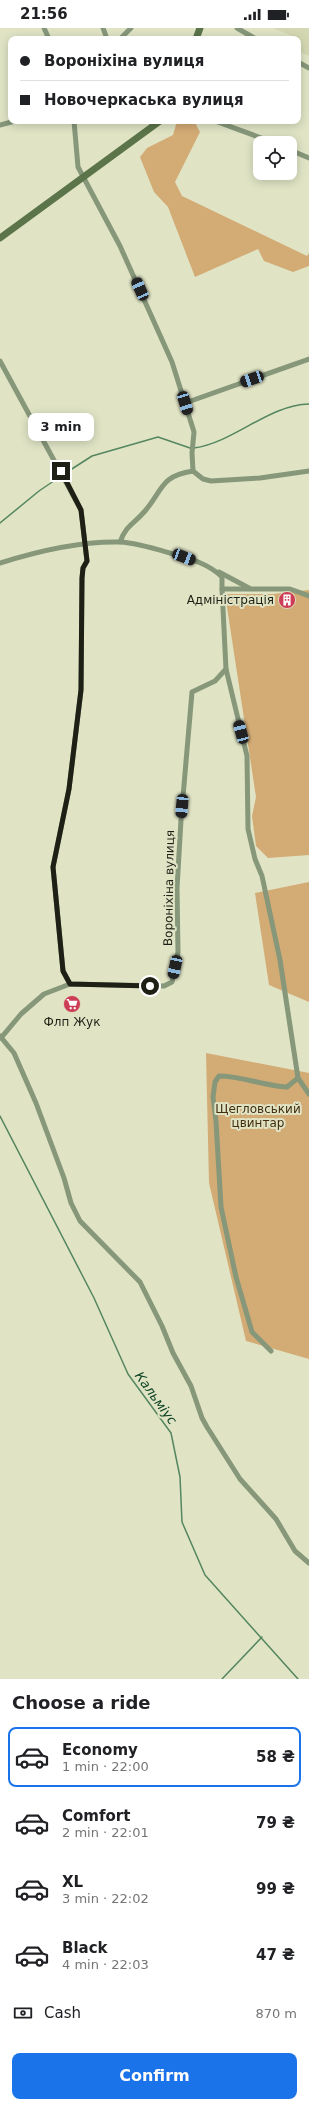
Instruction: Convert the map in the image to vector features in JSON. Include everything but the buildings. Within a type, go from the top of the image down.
[{"type":"street","points":[[123,36],[131,28]]},
{"type":"street","points":[[237,28],[251,36]]},
{"type":"street","points":[[74,124],[78,167],[120,246],[172,362],[194,432],[192,453],[193,471]]},
{"type":"street","points":[[0,238],[156,124]]},
{"type":"street","points":[[224,124],[256,136]]},
{"type":"street","points":[[297,153],[309,158]]},
{"type":"street","points":[[185,403],[309,360]]},
{"type":"street","points":[[0,361],[66,479],[81,510],[87,561],[83,568],[82,578],[81,690],[69,789],[53,867],[63,971],[70,984]]},
{"type":"street","points":[[120,542],[124,531],[146,510],[162,486],[179,473],[193,471],[203,479],[211,481],[260,478],[309,471]]},
{"type":"street","points":[[0,563],[51,549],[85,544],[120,542],[143,545],[184,557],[213,568],[251,589]]},
{"type":"street","points":[[213,568],[222,577],[226,669],[247,756],[248,829],[255,859],[262,876],[280,960],[298,1078],[309,1094]]},
{"type":"street","points":[[222,589],[290,589],[309,596]]},
{"type":"street","name":"Вороніхіна вулиця","points":[[1,1037],[20,1014],[44,994],[70,984],[164,986],[172,982],[178,952],[180,835],[192,692],[215,681],[226,669]]},
{"type":"street","points":[[1,1037],[9,1044],[14,1053],[55,1154],[71,1203],[80,1221],[140,1282],[162,1326],[173,1353],[191,1386],[202,1418],[207,1427],[240,1480],[276,1519],[295,1551],[309,1563]]},
{"type":"street","points":[[270,1351],[252,1332],[236,1277],[221,1207],[216,1121],[213,1097],[215,1082],[219,1076],[230,1076],[275,1087],[287,1087],[298,1078]]},
{"type":"shaded area","points":[[273,28],[309,28],[309,56],[301,52],[301,36],[292,36]]},
{"type":"green space","points":[[176,124],[196,124],[200,132],[175,182],[182,196],[307,256],[309,253],[309,266],[293,272],[264,261],[258,249],[195,277],[168,207],[154,192],[140,157],[147,148],[173,135]]},
{"type":"green space","points":[[309,590],[309,855],[268,858],[256,846],[252,816],[256,797],[225,594],[273,594]]},
{"type":"green space","points":[[309,882],[309,1002],[269,985],[255,893]]},
{"type":"green space","name":"Щегловський цвинтар","points":[[206,1053],[309,1073],[309,1359],[246,1341],[209,1183]]},
{"type":"waterway","points":[[194,448],[224,439],[280,410],[309,404]]},
{"type":"waterway","points":[[64,474],[92,456],[158,437],[190,448]]},
{"type":"waterway","points":[[0,523],[39,491],[61,476]]},
{"type":"waterway","name":"Кальміус","points":[[0,1116],[94,1298],[128,1374],[171,1433],[180,1477],[182,1522],[205,1575],[298,1679]]},
{"type":"waterway","points":[[222,1679],[262,1637]]},
{"type":"place","name":"Адміністрація","points":[[287,600]]},
{"type":"place","name":"Флп Жук","points":[[72,1004]]},
{"type":"route","points":[[61,471],[81,510],[87,561],[83,568],[82,578],[81,690],[69,789],[53,867],[54,886],[58,903],[63,971],[70,984],[150,986]]}]
